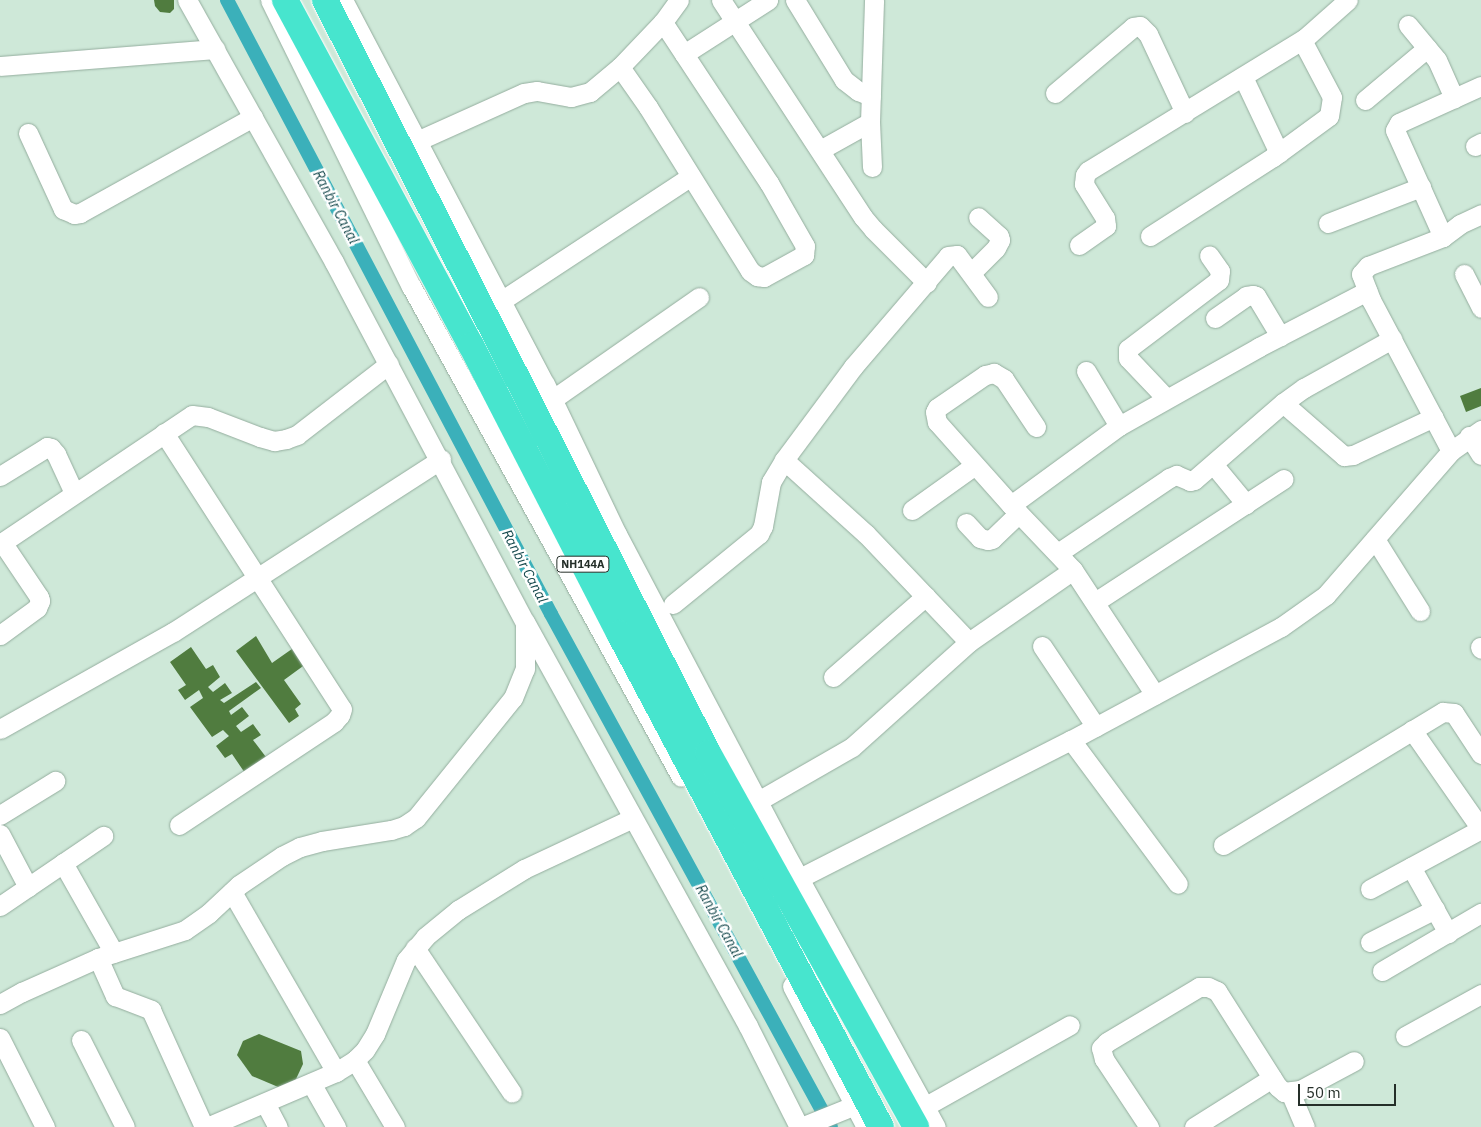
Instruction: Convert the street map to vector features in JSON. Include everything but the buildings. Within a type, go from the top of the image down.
[{"type":"highway","name":"NH144A","points":[[285,0],[471,346],[619,633],[881,1127]]},
{"type":"highway","name":"NH144A","points":[[325,0],[708,753],[920,1117]]},
{"type":"street","points":[[187,0],[389,364],[526,622],[804,1126],[848,1107]]},
{"type":"street","points":[[270,0],[412,286],[750,903],[848,1107],[866,1127]]},
{"type":"street","points":[[344,0],[416,141],[553,399],[617,534],[800,878],[920,1117],[936,1127]]},
{"type":"street","points":[[416,141],[524,93],[536,91],[571,97],[581,96],[590,92],[620,67],[663,22],[679,0]]},
{"type":"street","points":[[721,0],[736,20],[820,150],[879,235],[927,283]]},
{"type":"street","points":[[684,54],[768,0]]},
{"type":"street","points":[[796,0],[844,80],[858,91],[871,96]]},
{"type":"street","points":[[872,167],[870,122],[874,0]]},
{"type":"street","points":[[1079,245],[1106,226],[1105,218],[1084,184],[1088,171],[1302,40],[1323,24],[1348,0]]},
{"type":"street","points":[[620,67],[648,107],[750,271],[757,276],[764,277],[804,254],[805,246],[769,183],[663,22]]},
{"type":"street","points":[[1408,25],[1438,60],[1454,98]]},
{"type":"street","points":[[1055,93],[1134,27],[1140,26],[1148,34],[1185,113]]},
{"type":"street","points":[[1150,236],[1279,153],[1325,120],[1331,110],[1332,97],[1302,40]]},
{"type":"street","points":[[1366,100],[1427,48]]},
{"type":"street","points":[[0,66],[215,49]]},
{"type":"street","points":[[1243,77],[1279,153]]},
{"type":"street","points":[[1443,237],[1395,130],[1400,123],[1481,86]]},
{"type":"street","points":[[28,133],[63,209],[74,214],[80,213],[254,118]]},
{"type":"street","points":[[820,150],[870,122]]},
{"type":"street","points":[[501,302],[691,176]]},
{"type":"street","points":[[1328,223],[1422,187]]},
{"type":"street","points":[[1450,451],[1361,278],[1364,268],[1443,237],[1460,224],[1481,214]]},
{"type":"street","points":[[971,273],[996,248],[1000,240],[978,217]]},
{"type":"street","points":[[673,604],[759,534],[763,526],[771,482],[784,460],[853,366],[927,283],[948,256],[954,254],[971,273],[988,297]]},
{"type":"street","points":[[1166,398],[1128,358],[1128,350],[1219,280],[1220,271],[1209,255]]},
{"type":"street","points":[[1464,274],[1481,308]]},
{"type":"street","points":[[966,523],[980,538],[992,539],[1015,509],[1119,426],[1166,398],[1367,291]]},
{"type":"street","points":[[1215,318],[1246,296],[1253,295],[1256,296],[1280,336]]},
{"type":"street","points":[[553,399],[699,297]]},
{"type":"street","points":[[1058,553],[1169,478],[1176,475],[1192,481],[1283,403],[1304,388],[1392,339]]},
{"type":"street","points":[[0,635],[37,608],[40,602],[39,597],[1,543],[192,415],[200,415],[260,438],[286,439],[296,435],[389,364]]},
{"type":"street","points":[[1086,371],[1119,426]]},
{"type":"street","points":[[1036,427],[1004,379],[994,373],[986,375],[937,408],[934,412],[937,422],[1073,570],[1096,602],[1155,695]]},
{"type":"street","points":[[1283,403],[1344,456],[1353,455],[1434,417]]},
{"type":"street","points":[[164,433],[256,578],[339,703],[342,712],[334,722],[179,824]]},
{"type":"street","points":[[750,903],[1071,740],[1281,627],[1326,595],[1450,451],[1475,433],[1481,455]]},
{"type":"street","points":[[0,476],[50,448],[56,454],[74,493]]},
{"type":"street","points":[[0,728],[173,632],[441,460]]},
{"type":"street","points":[[784,460],[866,534],[969,642]]},
{"type":"street","points":[[1212,464],[1246,504]]},
{"type":"street","points":[[912,510],[975,465]]},
{"type":"street","points":[[1096,602],[1284,479]]},
{"type":"street","points":[[1376,539],[1420,611]]},
{"type":"street","points":[[766,796],[852,747],[969,642],[1073,570]]},
{"type":"street","points":[[833,677],[926,596]]},
{"type":"street","points":[[0,1004],[22,992],[106,955],[185,930],[209,913],[232,892],[282,856],[300,847],[322,841],[391,830],[404,826],[416,818],[514,698],[525,670],[526,622]]},
{"type":"street","points":[[1042,646],[1096,727]]},
{"type":"street","points":[[1224,844],[1443,712],[1454,713],[1481,754]]},
{"type":"street","points":[[1370,889],[1481,829],[1412,730]]},
{"type":"street","points":[[1071,740],[1178,884]]},
{"type":"street","points":[[0,815],[55,781]]},
{"type":"street","points":[[63,863],[106,955],[115,996],[151,1010],[206,1127],[336,1072],[355,1060],[365,1050],[375,1034],[396,982],[415,948],[458,910],[524,869],[634,818]]},
{"type":"street","points":[[0,834],[28,887]]},
{"type":"street","points":[[0,906],[103,836]]},
{"type":"street","points":[[1411,867],[1448,932]]},
{"type":"street","points":[[232,892],[336,1072]]},
{"type":"street","points":[[1370,942],[1435,909]]},
{"type":"street","points":[[1382,971],[1481,913]]},
{"type":"street","points":[[415,948],[512,1093]]},
{"type":"street","points":[[1149,1127],[1104,1058],[1102,1048],[1107,1042],[1199,987],[1208,987],[1217,991],[1272,1078],[1284,1092],[1310,1086],[1354,1061]]},
{"type":"street","points":[[1405,1036],[1481,994]]},
{"type":"street","points":[[920,1117],[1070,1025]]},
{"type":"street","points":[[0,1038],[45,1127]]},
{"type":"street","points":[[81,1040],[125,1127]]},
{"type":"street","points":[[355,1060],[395,1127]]},
{"type":"street","points":[[1194,1127],[1272,1078]]},
{"type":"street","points":[[310,1083],[336,1127]]},
{"type":"street","points":[[1290,1092],[1305,1127]]},
{"type":"street","points":[[265,1103],[278,1127]]},
{"type":"waterway","name":"Ranbir Canal","points":[[227,0],[551,614],[831,1127]]}]
